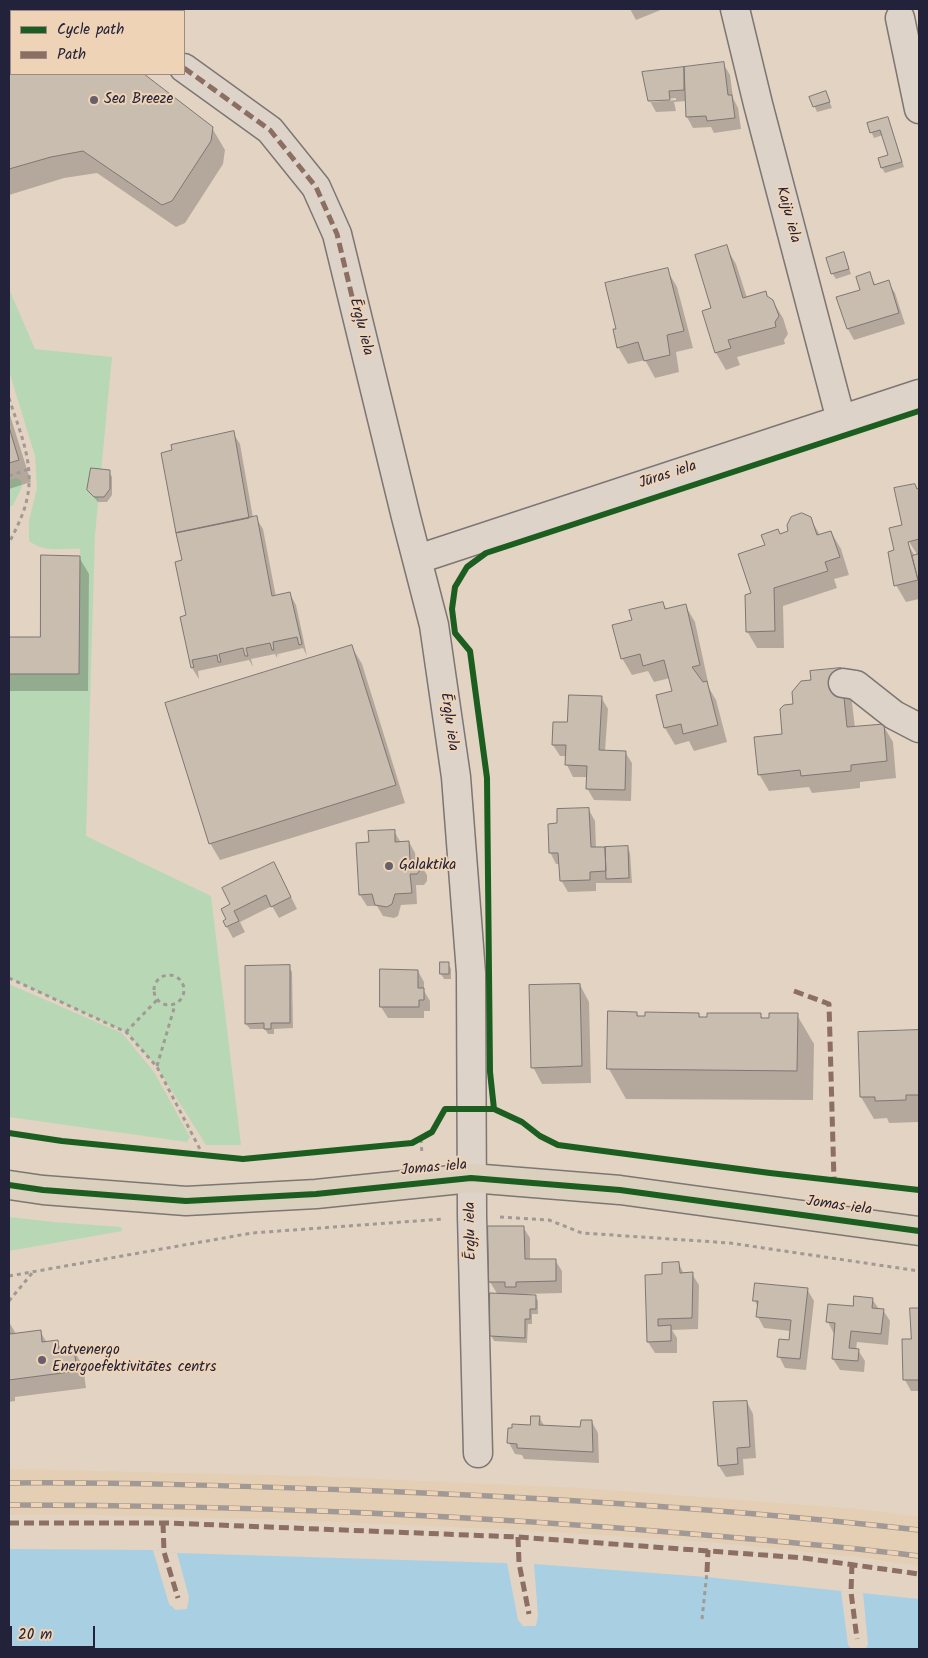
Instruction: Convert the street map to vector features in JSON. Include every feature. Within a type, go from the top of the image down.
[{"type":"main road","name":"Jomas iela","points":[[9,1185],[44,1190],[205,1200],[316,1194],[471,1178],[620,1190],[919,1231]]},
{"type":"street","name":"Kaiju iela","points":[[735,9],[841,420]]},
{"type":"street","points":[[900,18],[919,109]]},
{"type":"street","name":"Ērgļu iela","points":[[185,69],[270,130],[316,187],[337,234],[434,625],[456,777],[471,973],[471,1178],[478,1453]]},
{"type":"street","name":"Jūras iela","points":[[418,559],[919,394]]},
{"type":"street","points":[[843,683],[856,685],[894,714],[919,728]]},
{"type":"path","points":[[9,398],[28,458],[30,480],[26,505],[9,542]]},
{"type":"path","points":[[9,476],[29,469]]},
{"type":"path","points":[[157,1067],[175,1005],[183,998],[185,991],[178,977],[171,974],[157,981],[154,994],[157,1000],[165,1005],[175,1005]]},
{"type":"path","points":[[9,978],[126,1032],[157,1067],[203,1155]]},
{"type":"path","points":[[126,1032],[157,1000]]},
{"type":"path","points":[[412,1143],[426,1135]]},
{"type":"path","points":[[194,1154],[211,1156]]},
{"type":"path","points":[[9,1301],[34,1271]]},
{"type":"path","points":[[702,1619],[707,1572]]},
{"type":"shaded area","points":[[9,1469],[309,1476],[581,1488],[859,1509],[919,1517],[919,1566],[858,1557],[709,1542],[520,1530],[293,1520],[9,1515]]},
{"type":"green space","points":[[9,289],[35,349],[112,357],[95,535],[86,836],[211,896],[241,1145],[206,1145],[157,1067],[126,1032],[9,978],[9,674],[79,674],[80,549],[47,549],[29,541],[29,521],[37,488],[35,456],[9,371]]},
{"type":"green space","points":[[16,478],[21,480],[22,487],[13,505],[9,507],[9,480]]},
{"type":"green space","points":[[9,984],[122,1033],[154,1072],[190,1137],[187,1142],[9,1117]]},
{"type":"green space","points":[[9,1217],[121,1227],[122,1231],[9,1251]]},
{"type":"water","points":[[9,1549],[153,1550],[177,1553],[534,1564],[706,1577],[919,1599],[919,1649],[9,1649]]},
{"type":"pier","points":[[153,1550],[177,1553],[189,1597],[187,1609],[176,1610],[169,1604]]},
{"type":"pier","points":[[507,1563],[534,1564],[538,1615],[536,1626],[523,1626],[518,1620]]},
{"type":"pier","points":[[841,1591],[863,1593],[868,1644],[866,1649],[852,1649],[848,1645]]},
{"type":"building","name":"Sea Breeze","points":[[9,21],[10,75],[145,75],[213,127],[211,141],[172,201],[162,205],[83,151],[51,157],[9,169]]},
{"type":"building","points":[[724,62],[728,95],[732,95],[735,118],[707,121],[706,116],[686,117],[684,67]]},
{"type":"building","points":[[684,67],[684,90],[669,91],[670,100],[648,101],[642,72]]},
{"type":"building","points":[[826,91],[830,102],[813,107],[809,97]]},
{"type":"building","points":[[888,117],[902,162],[881,168],[878,158],[888,155],[880,130],[870,133],[867,123]]},
{"type":"building","points":[[727,245],[743,298],[766,291],[767,296],[773,300],[779,316],[775,322],[776,327],[728,340],[731,348],[715,353],[702,311],[711,308],[695,255]]},
{"type":"building","points":[[844,252],[849,269],[831,274],[826,258]]},
{"type":"building","points":[[668,268],[684,331],[667,335],[670,355],[644,361],[638,342],[617,348],[613,329],[616,329],[605,283]]},
{"type":"building","points":[[870,272],[874,285],[889,280],[899,313],[847,329],[836,297],[860,290],[856,277]]},
{"type":"building","points":[[9,427],[19,460],[9,463]]},
{"type":"building","points":[[234,431],[249,518],[176,533],[161,453],[172,450],[171,445]]},
{"type":"building","points":[[91,468],[110,470],[110,489],[104,497],[94,497],[87,490]]},
{"type":"building","points":[[915,484],[917,489],[919,488],[919,539],[908,542],[918,580],[894,586],[888,552],[894,550],[889,528],[902,525],[894,488]]},
{"type":"building","points":[[802,513],[811,517],[817,535],[831,531],[840,557],[825,562],[828,571],[774,588],[775,631],[746,632],[745,595],[751,593],[738,554],[765,545],[761,535],[778,529],[780,534],[788,531],[787,525],[791,517]]},
{"type":"building","points":[[257,516],[272,596],[290,592],[302,644],[299,645],[297,637],[273,642],[274,650],[272,650],[270,643],[246,648],[248,656],[245,656],[243,648],[219,654],[221,662],[218,662],[217,655],[192,660],[194,667],[191,668],[180,617],[186,615],[175,562],[182,560],[176,533]]},
{"type":"building","points":[[919,554],[919,580],[918,580],[912,556]]},
{"type":"building","points":[[41,555],[80,556],[79,674],[9,674],[9,637],[40,637]]},
{"type":"building","points":[[663,602],[665,609],[686,604],[700,665],[692,667],[703,682],[707,681],[718,725],[683,734],[681,724],[664,728],[656,695],[672,691],[664,660],[643,666],[640,654],[621,659],[612,625],[632,620],[629,610]]},
{"type":"building","points":[[352,645],[396,785],[209,844],[165,703]]},
{"type":"building","points":[[841,668],[847,727],[884,724],[887,761],[851,765],[851,771],[801,776],[800,770],[758,775],[754,737],[782,734],[780,709],[784,705],[793,704],[792,692],[801,681],[811,680],[810,671]]},
{"type":"building","points":[[569,695],[602,696],[599,750],[626,751],[625,790],[586,789],[587,766],[565,765],[566,745],[552,745],[553,722],[567,722]]},
{"type":"building","points":[[589,808],[591,847],[605,847],[606,871],[590,872],[590,880],[560,881],[558,853],[549,853],[548,824],[557,823],[557,809]]},
{"type":"building","name":"Galaktika","points":[[395,830],[395,842],[409,841],[410,860],[421,863],[421,869],[417,874],[410,874],[412,893],[395,894],[392,904],[387,907],[375,905],[372,894],[359,895],[356,843],[369,842],[368,831]]},
{"type":"building","points":[[628,846],[629,878],[606,879],[605,847]]},
{"type":"building","points":[[274,862],[291,897],[271,907],[266,895],[234,911],[239,921],[226,927],[223,921],[226,919],[221,909],[230,904],[222,888]]},
{"type":"building","points":[[440,962],[449,962],[449,974],[440,974]]},
{"type":"building","points":[[290,965],[290,1023],[271,1023],[271,1029],[264,1029],[264,1023],[245,1024],[245,966]]},
{"type":"building","points":[[380,969],[418,970],[418,988],[424,988],[424,1000],[419,1000],[419,1007],[380,1007]]},
{"type":"building","points":[[580,984],[582,1066],[531,1068],[529,985]]},
{"type":"building","points":[[608,1011],[637,1012],[637,1016],[645,1016],[645,1012],[699,1013],[699,1017],[707,1017],[707,1013],[761,1013],[761,1018],[769,1018],[769,1013],[798,1013],[797,1071],[607,1069]]},
{"type":"building","points":[[919,1030],[919,1095],[906,1095],[906,1100],[875,1101],[875,1097],[860,1097],[858,1032]]},
{"type":"building","points":[[488,1226],[524,1226],[525,1259],[556,1259],[556,1281],[516,1282],[516,1287],[505,1287],[505,1282],[489,1282]]},
{"type":"building","points":[[679,1262],[680,1273],[693,1272],[692,1318],[658,1319],[658,1326],[671,1325],[671,1341],[647,1342],[645,1275],[662,1274],[662,1263]]},
{"type":"building","points":[[755,1283],[808,1288],[800,1359],[777,1357],[779,1339],[789,1340],[791,1320],[756,1317],[758,1301],[753,1301]]},
{"type":"building","points":[[490,1293],[536,1295],[536,1309],[530,1309],[530,1319],[525,1319],[525,1338],[490,1336]]},
{"type":"building","points":[[854,1296],[873,1298],[872,1308],[884,1309],[881,1334],[851,1331],[849,1348],[859,1349],[858,1361],[832,1359],[835,1323],[826,1322],[828,1304],[853,1306]]},
{"type":"building","points":[[910,1308],[919,1308],[919,1380],[903,1380],[902,1339],[911,1339]]},
{"type":"building","name":"Latvenergo Energoefektivitātes centrs","points":[[9,1327],[10,1334],[41,1330],[42,1342],[58,1340],[59,1350],[74,1348],[77,1371],[9,1380]]},
{"type":"building","points":[[747,1401],[750,1447],[737,1448],[738,1464],[718,1466],[713,1402]]},
{"type":"building","points":[[531,1416],[540,1416],[539,1425],[580,1427],[581,1420],[592,1420],[593,1452],[517,1448],[517,1444],[507,1443],[508,1428],[512,1428],[512,1424],[530,1425]]},
{"type":"railway","points":[[9,1483],[223,1486],[494,1496],[707,1510],[919,1530]]},
{"type":"railway","points":[[9,1505],[96,1505],[357,1512],[618,1528],[839,1547],[919,1556]]},
{"type":"marked path","points":[[185,69],[270,130],[316,187],[337,234],[355,309]]},
{"type":"marked path","points":[[794,991],[829,1004],[834,1181]]},
{"type":"marked path","points":[[9,1523],[168,1523],[518,1537],[804,1558],[919,1574]]},
{"type":"marked path","points":[[163,1523],[164,1552],[178,1598]]},
{"type":"marked path","points":[[518,1537],[519,1563],[529,1614]]},
{"type":"marked path","points":[[707,1572],[708,1550]]},
{"type":"marked path","points":[[852,1564],[851,1592],[857,1639]]},
{"type":"cycle path","points":[[494,1109],[490,1072],[487,778],[470,651],[455,633],[452,609],[455,587],[467,567],[486,553],[919,411]]},
{"type":"cycle path","points":[[9,1133],[62,1141],[243,1159],[412,1143],[432,1132],[445,1109],[494,1109],[522,1122],[540,1136],[558,1145],[770,1173],[919,1190]]},
{"type":"cycle path","points":[[9,1185],[43,1190],[186,1201],[316,1194],[471,1178],[620,1190],[919,1231]]},
{"type":"place","name":"Sea Breeze","points":[[94,100]]},
{"type":"place","name":"Galaktika","points":[[389,866]]},
{"type":"place","name":"Latvenergo Energoefektivitātes centrs","points":[[42,1360]]}]
